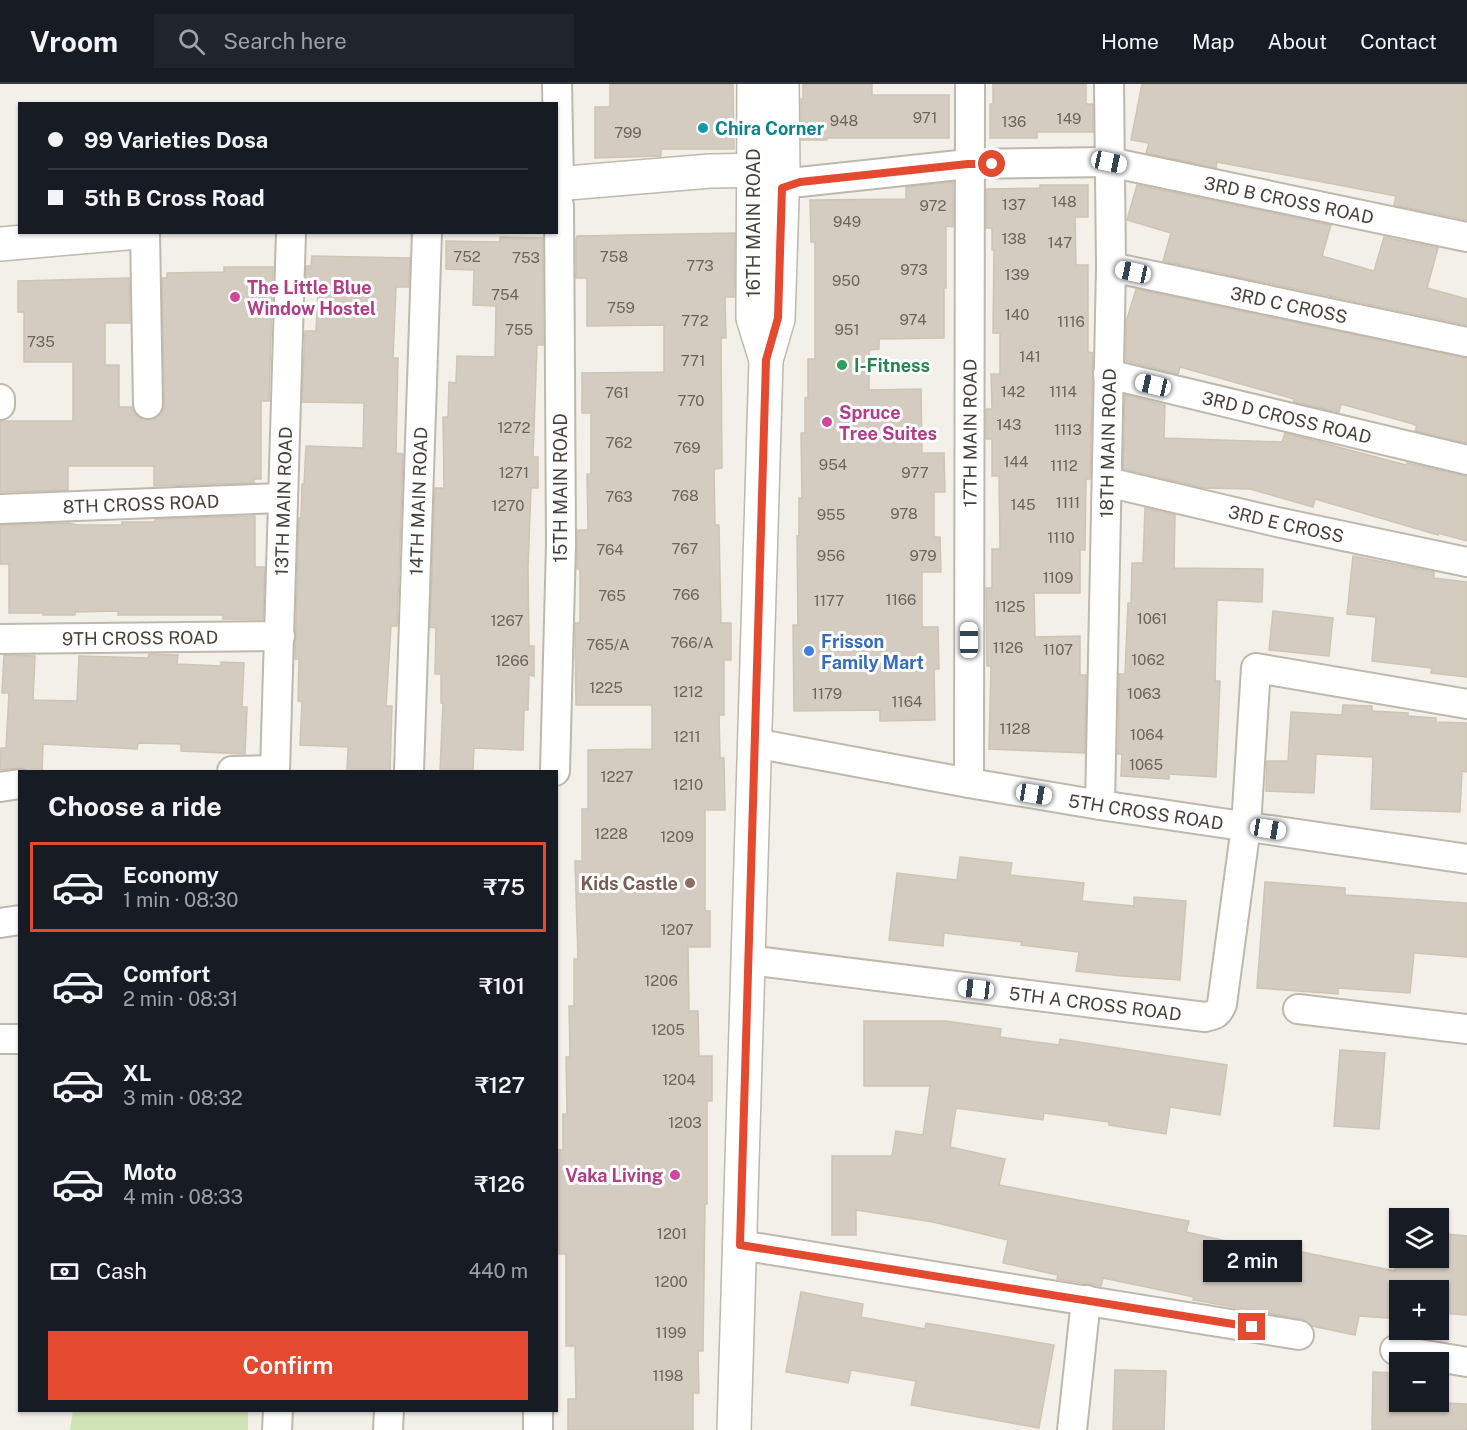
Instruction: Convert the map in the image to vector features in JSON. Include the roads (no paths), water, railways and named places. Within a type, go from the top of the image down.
[{"type":"street","name":"15TH MAIN ROAD","points":[[557,84],[557,102]]},
{"type":"street","name":"16TH MAIN ROAD","points":[[754,84],[774,180]]},
{"type":"street","name":"16TH MAIN ROAD","points":[[734,1430],[766,360],[778,318],[774,180],[782,84]]},
{"type":"street","name":"17TH MAIN ROAD","points":[[969,783],[968,164],[970,84]]},
{"type":"street","name":"18TH MAIN ROAD","points":[[1100,805],[1111,267],[1109,84]]},
{"type":"street","name":"3RD B CROSS ROAD","points":[[774,180],[968,164],[1109,162],[1467,237]]},
{"type":"street","points":[[558,195],[710,171],[774,180]]},
{"type":"street","points":[[0,225],[18,223]]},
{"type":"street","points":[[0,244],[115,234]]},
{"type":"street","points":[[145,234],[148,404]]},
{"type":"street","name":"13TH MAIN ROAD","points":[[275,770],[291,234]]},
{"type":"street","name":"14TH MAIN ROAD","points":[[409,770],[427,234]]},
{"type":"street","name":"15TH MAIN ROAD","points":[[555,770],[561,545],[557,234]]},
{"type":"street","name":"3RD C CROSS","points":[[1111,267],[1467,342]]},
{"type":"street","name":"3RD D CROSS ROAD","points":[[1108,374],[1467,459]]},
{"type":"street","points":[[0,399],[0,405]]},
{"type":"street","name":"3RD E CROSS","points":[[1107,482],[1277,522],[1467,562]]},
{"type":"street","name":"8TH CROSS ROAD","points":[[0,510],[282,498]]},
{"type":"street","name":"9TH CROSS ROAD","points":[[0,639],[280,636]]},
{"type":"street","points":[[1246,826],[1256,668],[1467,704]]},
{"type":"street","name":"5TH CROSS ROAD","points":[[754,742],[969,783],[1100,805],[1467,859]]},
{"type":"street","points":[[0,787],[18,784]]},
{"type":"street","name":"5TH A CROSS ROAD","points":[[748,960],[1205,1017],[1213,1016],[1218,1013],[1222,1004],[1246,826]]},
{"type":"street","points":[[0,923],[18,920]]},
{"type":"street","points":[[1298,1008],[1467,1029]]},
{"type":"street","points":[[0,1039],[18,1039]]},
{"type":"street","points":[[740,1245],[1299,1335]]},
{"type":"street","points":[[1072,1430],[1086,1300]]},
{"type":"street","points":[[1395,1350],[1467,1362]]},
{"type":"street","points":[[277,1430],[278,1412]]},
{"type":"street","points":[[388,1430],[389,1412]]},
{"type":"street","points":[[538,1412],[538,1430]]},
{"type":"place","name":"Chira Corner","points":[[703,128]]},
{"type":"place","name":"The Little Blue Window Hostel","points":[[235,297]]},
{"type":"place","name":"I-Fitness","points":[[842,365]]},
{"type":"place","name":"Spruce Tree Suites","points":[[827,422]]},
{"type":"place","name":"Frisson Family Mart","points":[[809,651]]},
{"type":"place","name":"Kids Castle","points":[[690,883]]},
{"type":"place","name":"Vaka Living","points":[[675,1175]]}]
